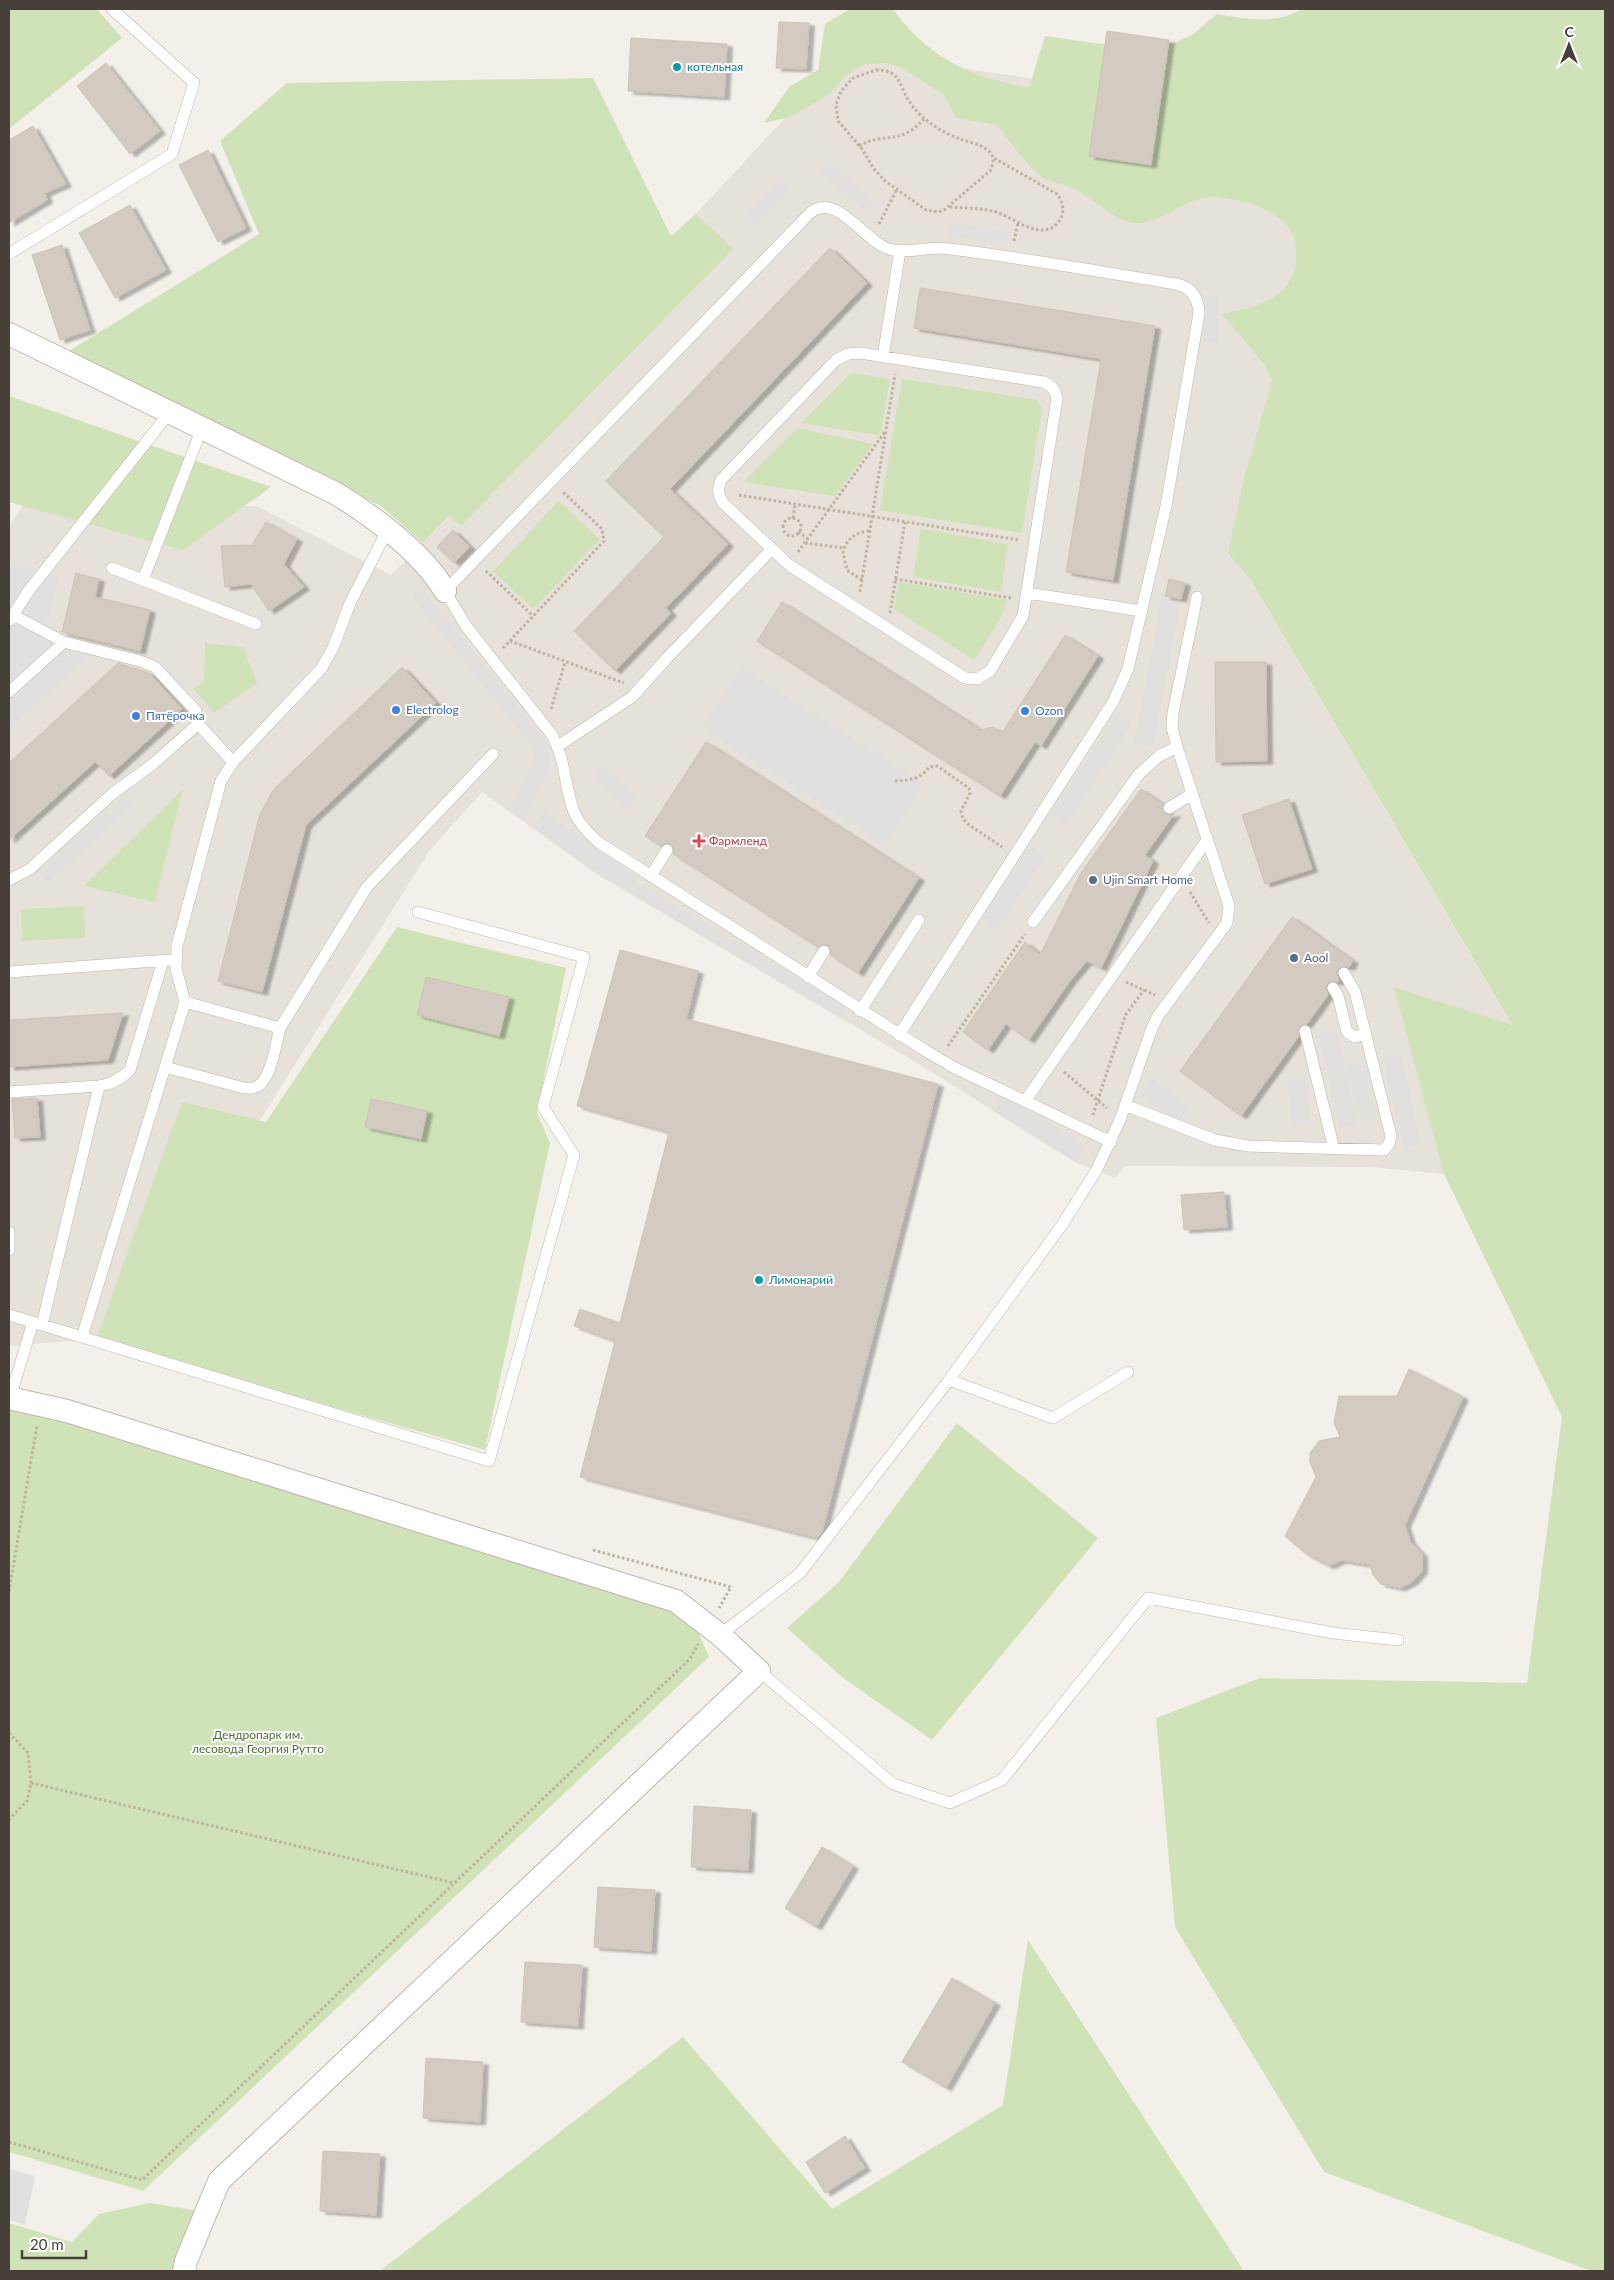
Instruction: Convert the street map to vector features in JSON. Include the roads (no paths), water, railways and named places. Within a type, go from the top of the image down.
[{"type":"street","points":[[9,334],[335,493],[371,517],[426,564],[445,591]]},
{"type":"street","points":[[9,1398],[76,1414],[676,1602],[714,1630],[759,1670],[219,2181],[186,2261],[184,2271]]},
{"type":"lane","points":[[9,254],[172,154],[194,83],[112,9]]},
{"type":"lane","points":[[899,1035],[1118,694],[1128,669],[1167,501],[1199,313],[1196,298],[1189,289],[1176,284],[952,249],[900,251],[881,246],[836,209],[826,206],[816,208],[445,591],[459,616],[546,726],[558,746],[574,811],[580,823],[598,842],[899,1035],[939,1059],[1111,1142]]},
{"type":"lane","points":[[883,356],[900,251]]},
{"type":"lane","points":[[853,353],[883,356],[1042,382],[1053,388],[1057,398],[1024,616],[990,671],[977,679],[966,678],[789,565],[723,504],[718,492],[721,480],[836,360],[853,353]]},
{"type":"lane","points":[[170,412],[27,593],[11,618],[64,642],[140,661],[155,667],[196,711],[198,724],[232,762]]},
{"type":"lane","points":[[143,580],[202,428]]},
{"type":"lane","points":[[82,1337],[184,1002],[176,960],[176,946],[216,794],[232,762],[324,664],[333,648],[350,603],[388,531]]},
{"type":"lane","points":[[558,746],[624,704],[771,550]]},
{"type":"lane","points":[[112,568],[256,624]]},
{"type":"lane","points":[[1027,596],[1141,611]]},
{"type":"lane","points":[[714,1630],[800,1573],[949,1380],[1062,1225],[1096,1171],[1111,1142],[1152,1028],[1169,1001],[1227,923],[1229,906],[1177,748],[1172,727],[1173,713],[1198,597]]},
{"type":"lane","points":[[9,692],[64,642]]},
{"type":"lane","points":[[9,880],[30,869],[112,794],[153,764],[198,724]]},
{"type":"lane","points":[[1033,922],[1145,767],[1159,756],[1177,748]]},
{"type":"lane","points":[[165,1067],[244,1088],[256,1088],[264,1082],[280,1028],[367,887],[493,754]]},
{"type":"lane","points":[[1169,808],[1192,794]]},
{"type":"lane","points":[[1025,1101],[1207,840]]},
{"type":"lane","points":[[651,876],[667,850]]},
{"type":"lane","points":[[9,1315],[489,1460],[574,1155],[543,1107],[584,957],[418,912]]},
{"type":"lane","points":[[860,1010],[918,920]]},
{"type":"lane","points":[[808,976],[824,951]]},
{"type":"lane","points":[[9,972],[176,960]]},
{"type":"lane","points":[[9,1092],[100,1086],[118,1080],[130,1070],[163,961]]},
{"type":"lane","points":[[1125,1105],[1226,1143],[1248,1146],[1379,1151],[1387,1147],[1391,1140],[1355,992],[1344,973]]},
{"type":"lane","points":[[1333,988],[1347,1032],[1356,1037],[1365,1034]]},
{"type":"lane","points":[[184,1002],[280,1028]]},
{"type":"lane","points":[[1305,1031],[1334,1149]]},
{"type":"lane","points":[[9,1398],[38,1324],[100,1086]]},
{"type":"lane","points":[[9,1232],[9,1250]]},
{"type":"lane","points":[[949,1380],[1052,1418],[1128,1372]]},
{"type":"lane","points":[[759,1670],[893,1784],[950,1803],[1002,1780],[1148,1598],[1333,1633],[1398,1640]]},
{"type":"place","name":"котельная","points":[[677,67]]},
{"type":"place","name":"Electrolog","points":[[396,710]]},
{"type":"place","name":"Ozon","points":[[1025,711]]},
{"type":"place","name":"Пятёрочка","points":[[136,716]]},
{"type":"place","name":"Фармленд","points":[[699,841]]},
{"type":"place","name":"Ujin Smart Home","points":[[1093,880]]},
{"type":"place","name":"Aool","points":[[1294,958]]},
{"type":"place","name":"Лимонарий","points":[[759,1280]]},
{"type":"park label","name":"Дендропарк им. лесовода Георгия Рутто","points":[[258,1742]]}]
